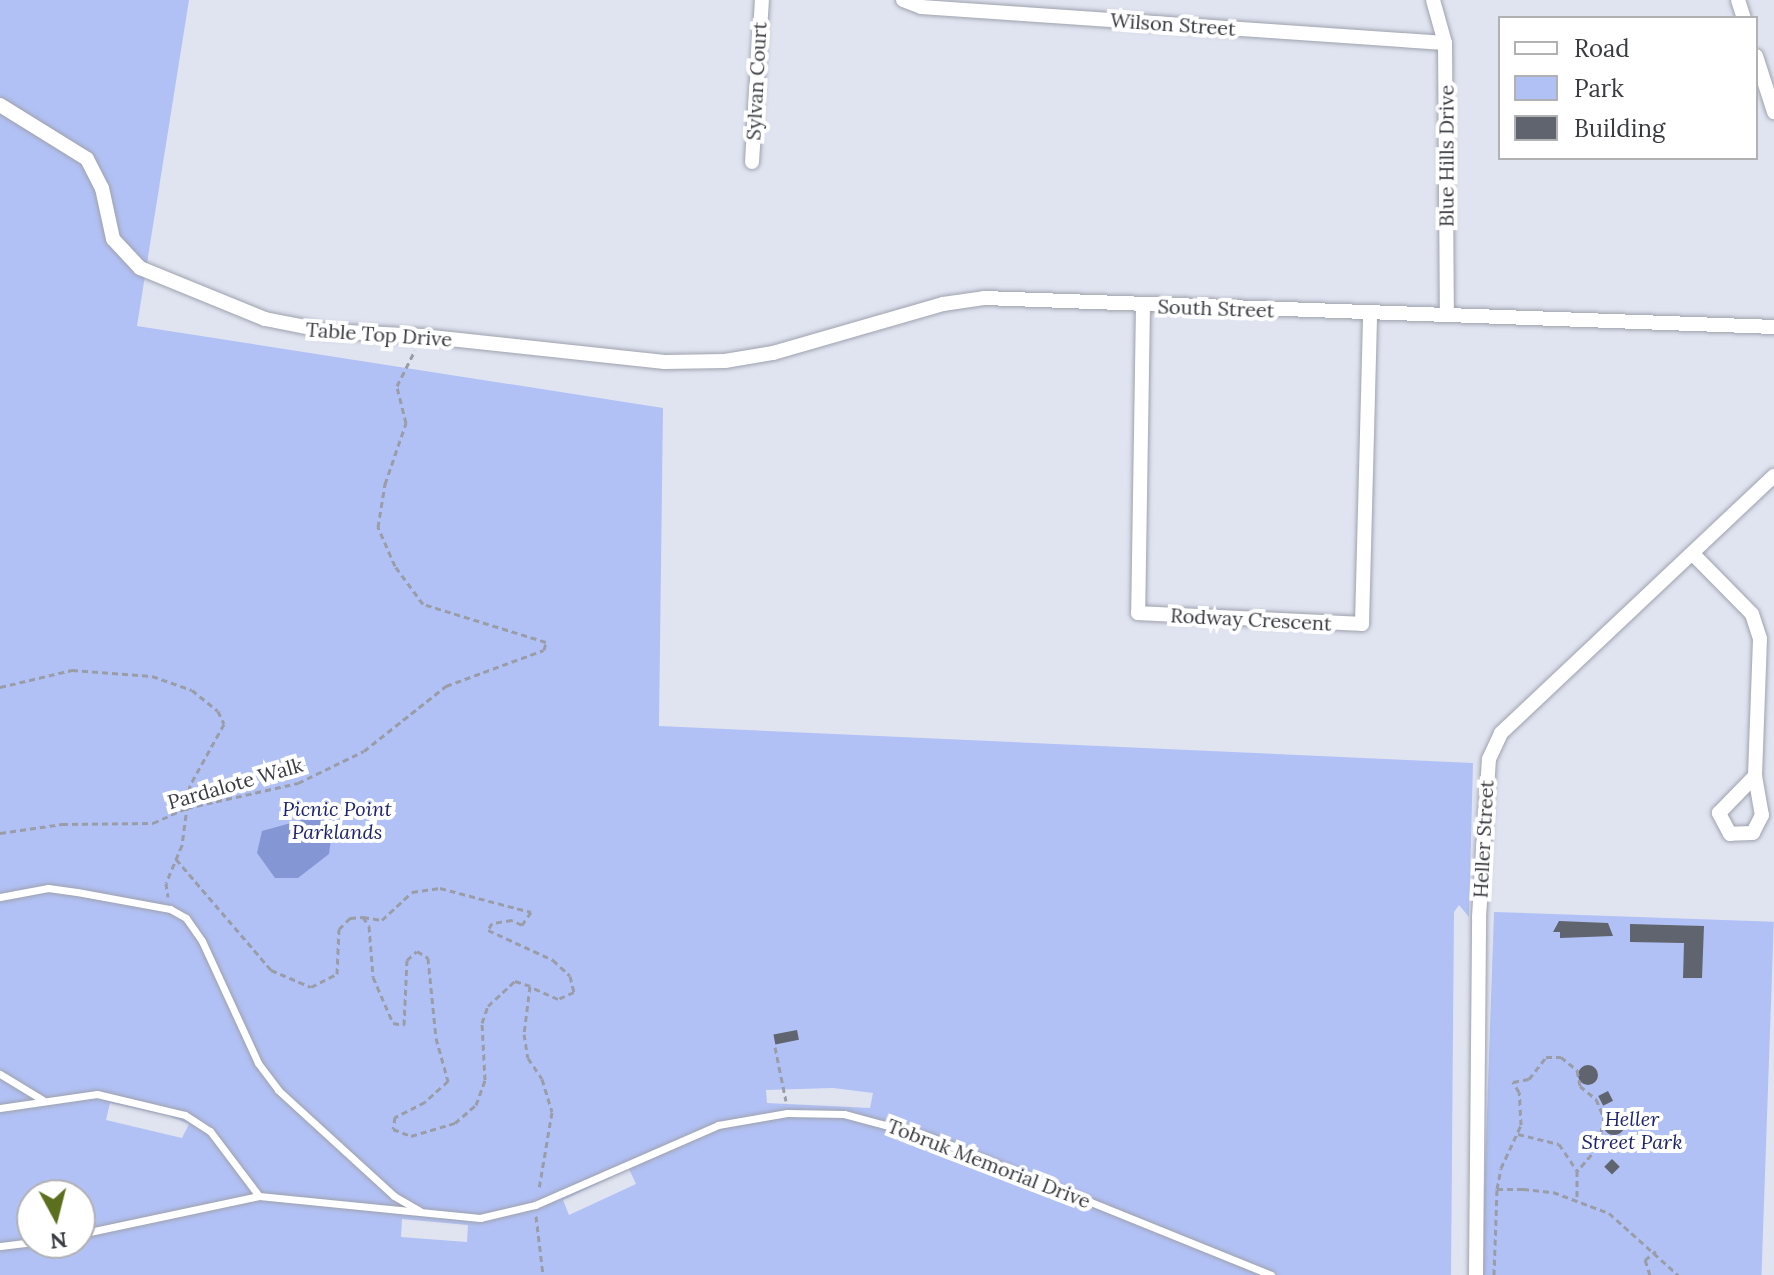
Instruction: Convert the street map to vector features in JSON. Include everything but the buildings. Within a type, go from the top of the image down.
[{"type":"street","name":"Sylvan Court","points":[[752,162],[762,0]]},
{"type":"street","name":"Wilson Street","points":[[903,0],[921,7],[1445,43]]},
{"type":"street","name":"Blue Hills Drive","points":[[1433,0],[1445,43],[1447,314]]},
{"type":"street","points":[[1758,62],[1774,112]]},
{"type":"street","name":"Table Top Drive","points":[[0,105],[87,159],[102,188],[113,239],[140,268],[172,286],[291,327],[422,336],[665,362]]},
{"type":"street","name":"South Street","points":[[665,362],[725,361],[773,353],[943,304],[984,298],[1774,327]]},
{"type":"street","name":"Rodway Crescent","points":[[1143,305],[1138,613],[1362,624],[1370,314]]},
{"type":"street","name":"Heller Street","points":[[1476,1275],[1479,917],[1489,759],[1501,733],[1774,476]]},
{"type":"street","points":[[1693,554],[1752,614],[1760,639],[1755,776]]},
{"type":"lane","points":[[0,897],[48,888],[170,909]]},
{"type":"lane","name":"Tobruk Memorial Drive","points":[[170,909],[186,918],[202,941],[258,1063],[278,1090],[394,1196],[426,1214]]},
{"type":"lane","points":[[0,1074],[45,1101]]},
{"type":"lane","points":[[0,1108],[97,1094],[185,1115],[210,1131],[259,1196]]},
{"type":"lane","name":"Tobruk Memorial Drive","points":[[96,1231],[259,1196],[480,1218],[535,1205],[718,1125],[787,1113],[888,1122],[1271,1275]]},
{"type":"path","name":"Pardalote Walk","points":[[0,833],[62,824],[153,823],[187,808],[298,783],[364,751],[446,686],[544,650],[546,642],[423,604],[395,566],[378,527],[385,484],[406,423],[397,386],[422,336]]},
{"type":"path","points":[[0,687],[72,670],[152,676],[192,690],[218,711],[224,724],[190,785],[176,859],[166,883],[170,909]]},
{"type":"path","points":[[176,859],[271,970],[311,987],[337,974],[339,929],[350,918],[363,917],[382,920],[412,892],[440,888],[531,912],[522,925],[512,920],[492,923],[488,930],[553,960],[570,976],[574,992],[558,999],[515,981],[488,1006],[482,1023],[485,1080],[476,1105],[455,1123],[411,1136],[393,1129],[395,1117],[441,1091],[447,1069],[436,1038],[428,958],[417,951],[407,960],[404,1025],[393,1023],[373,977],[369,926],[363,917]]},
{"type":"path","points":[[530,986],[524,1034],[528,1058],[542,1079],[552,1112],[535,1205],[543,1275]]},
{"type":"path","points":[[775,1047],[787,1113]]},
{"type":"path","points":[[1494,1275],[1497,1189],[1521,1125],[1519,1092],[1513,1082],[1529,1079],[1546,1057],[1569,1060],[1580,1086],[1596,1099],[1604,1118],[1598,1147],[1577,1171]]},
{"type":"path","points":[[1517,1134],[1559,1144],[1577,1171],[1577,1201]]},
{"type":"path","points":[[1497,1189],[1553,1192],[1609,1213],[1656,1251],[1678,1275]]},
{"type":"path","points":[[1650,1275],[1645,1260],[1656,1251]]},
{"type":"green space","name":"Picnic Point Parklands","points":[[0,0],[189,0],[137,326],[663,408],[659,726],[1473,763],[1469,917],[1459,905],[1454,912],[1451,1275],[0,1275]],"holes":[[[833,1088],[873,1093],[870,1108],[767,1103],[766,1090]],[[110,1103],[169,1116],[189,1124],[182,1138],[106,1120]],[[629,1169],[636,1184],[569,1215],[563,1200]],[[402,1219],[468,1225],[467,1242],[401,1237]]]},
{"type":"green space","name":"Heller Street Park","points":[[1494,912],[1774,922],[1761,1275],[1481,1275]]},
{"type":"shaded area","points":[[316,816],[332,832],[329,854],[298,878],[275,878],[257,853],[262,831]]}]
